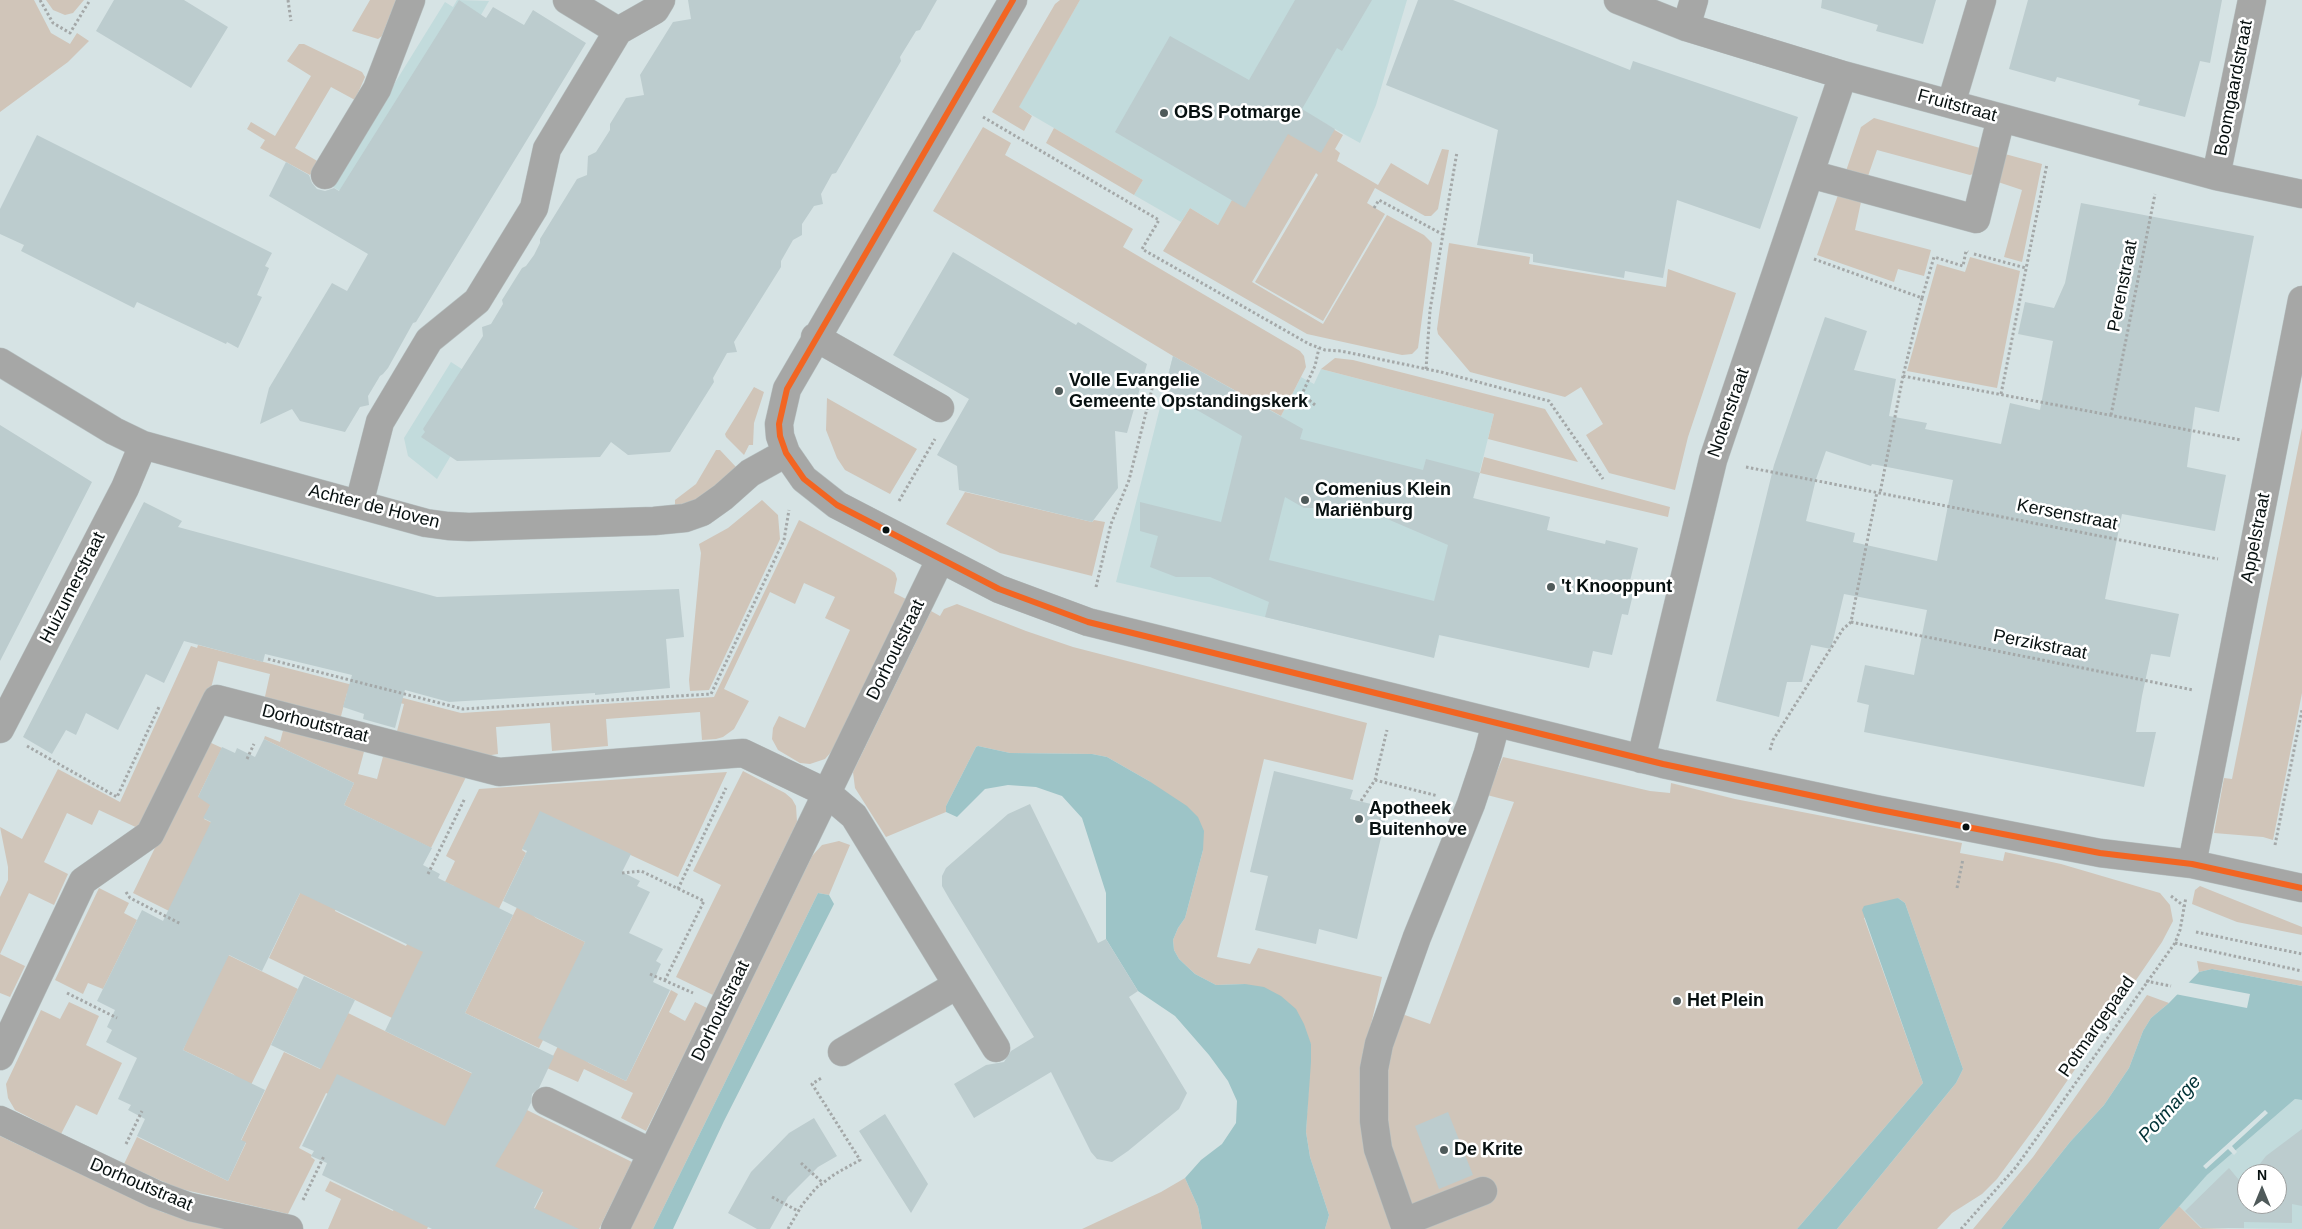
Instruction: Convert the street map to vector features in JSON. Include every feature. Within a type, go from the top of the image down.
[{"type":"street","points":[[325,176],[377,89],[411,0]]},
{"type":"street","points":[[567,0],[618,32]]},
{"type":"street","points":[[359,504],[380,422],[430,340],[477,301],[534,208],[547,149],[618,32],[655,10],[661,0]]},
{"type":"street","points":[[1013,0],[815,337],[787,389],[782,404],[780,436],[786,453],[804,479],[836,505],[999,589],[1088,622],[1641,759],[1856,805],[2090,851],[2192,864],[2302,888]]},
{"type":"street","name":"Fruitstraat","points":[[1618,0],[1686,26],[1843,75],[2162,162],[2216,176],[2302,194]]},
{"type":"street","points":[[1686,26],[1694,0]]},
{"type":"street","points":[[1951,104],[1982,0]]},
{"type":"street","name":"Boomgaardstraat","points":[[2216,176],[2252,0]]},
{"type":"street","name":"Notenstraat","points":[[1641,759],[1713,460],[1843,75]]},
{"type":"street","points":[[1810,174],[1976,219],[2001,118]]},
{"type":"street","name":"Appelstraat","points":[[2192,864],[2302,300]]},
{"type":"street","points":[[815,337],[940,408]]},
{"type":"street","name":"Achter de Hoven","points":[[0,362],[114,431],[143,445],[426,523],[455,526],[670,521],[702,512],[723,497],[750,473],[786,453]]},
{"type":"street","name":"Huizumerstraat","points":[[0,729],[125,488],[143,445]]},
{"type":"street","name":"Dorhoutstraat","points":[[615,1229],[940,560]]},
{"type":"street","name":"Dorhoutstraat","points":[[0,1056],[83,881],[150,834],[216,699],[498,772],[743,753]]},
{"type":"street","points":[[1482,1191],[1405,1226],[1378,1149],[1374,1121],[1374,1069],[1379,1044],[1417,937],[1471,804],[1496,723]]},
{"type":"street","points":[[743,753],[826,793],[854,816],[996,1048]]},
{"type":"street","points":[[842,1052],[958,985]]},
{"type":"street","points":[[546,1101],[652,1153]]},
{"type":"street","name":"Dorhoutstraat","points":[[0,1120],[155,1194],[190,1207],[289,1229]]},
{"type":"path","points":[[40,0],[52,23],[70,33],[90,0]]},
{"type":"path","points":[[288,0],[291,21]]},
{"type":"path","points":[[983,117],[1159,220],[1142,249],[1309,344],[1319,348],[1426,369],[1549,401],[1603,480]]},
{"type":"path","points":[[2000,394],[2054,132]]},
{"type":"path","points":[[1426,369],[1430,310],[1457,152]]},
{"type":"path","name":"Perenstraat","points":[[2112,415],[2162,162]]},
{"type":"path","points":[[1374,208],[1379,200],[1442,234]]},
{"type":"path","points":[[1785,248],[1922,298]]},
{"type":"path","points":[[1770,750],[1773,740],[1838,637],[1851,622],[1903,376],[1934,257],[1963,266],[1966,252],[2026,268]]},
{"type":"path","points":[[1315,405],[1302,394],[1315,366],[1319,348]]},
{"type":"path","points":[[1903,376],[2273,447]]},
{"type":"path","points":[[1096,587],[1112,524],[1129,480],[1155,377]]},
{"type":"path","name":"Kersenstraat","points":[[1713,460],[2251,565]]},
{"type":"path","points":[[268,659],[463,709],[712,694],[784,540],[789,510]]},
{"type":"path","name":"Perzikstraat","points":[[1851,622],[2224,696]]},
{"type":"path","points":[[36,751],[117,797],[159,707]]},
{"type":"path","points":[[2276,845],[2302,710]]},
{"type":"path","points":[[1361,801],[1375,780],[1389,722]]},
{"type":"path","points":[[678,889],[743,753]]},
{"type":"path","points":[[428,874],[477,766]]},
{"type":"path","points":[[1375,780],[1471,804]]},
{"type":"path","points":[[1957,888],[1964,854]]},
{"type":"path","points":[[107,865],[130,898],[181,924]]},
{"type":"path","points":[[622,873],[641,871],[704,902],[666,980]]},
{"type":"path","name":"Potmargepaad","points":[[1962,1229],[2016,1167],[2174,944],[2180,930],[2184,906]]},
{"type":"path","points":[[2196,932],[2302,954]]},
{"type":"path","points":[[2174,944],[2302,971]]},
{"type":"path","points":[[650,974],[723,1008]]},
{"type":"path","points":[[37,978],[118,1018]]},
{"type":"path","points":[[2146,981],[2171,986]]},
{"type":"path","points":[[788,1229],[798,1211],[823,1183],[860,1160],[812,1084],[834,1071],[842,1052]]},
{"type":"path","points":[[289,1229],[324,1156]]},
{"type":"path","points":[[800,1163],[823,1183]]},
{"type":"path","points":[[772,1197],[798,1211]]},
{"type":"shaded area","points":[[0,0],[34,0],[51,33],[70,44],[77,33],[89,41],[68,62],[0,112]]},
{"type":"shaded area","points":[[46,0],[84,0],[73,13],[65,15],[53,10]]},
{"type":"shaded area","points":[[370,0],[396,0],[382,36],[378,39],[352,31]]},
{"type":"shaded area","points":[[457,0],[489,1],[370,208],[331,186],[445,2],[453,7]]},
{"type":"shaded area","points":[[1060,0],[1080,0],[1019,107],[1032,116],[1024,131],[992,112],[1055,4]]},
{"type":"shaded area","name":"OBS Potmarge","points":[[1080,0],[1407,0],[1376,105],[1360,143],[1301,110],[1218,225],[1190,208],[1181,222],[1134,195],[1143,180],[1018,107]]},
{"type":"shaded area","points":[[299,44],[304,44],[362,72],[365,77],[355,100],[331,87],[295,148],[319,162],[310,175],[260,148],[265,140],[247,129],[251,122],[275,136],[311,76],[287,61]]},
{"type":"shaded area","points":[[1301,110],[1343,135],[1335,149],[1340,153],[1337,161],[1378,185],[1391,163],[1428,185],[1442,149],[1449,150],[1438,209],[1431,216],[1425,216],[1375,188],[1367,203],[1385,214],[1323,321],[1255,282],[1318,175],[1316,173],[1252,282],[1323,324],[1387,215],[1424,235],[1432,243],[1418,348],[1412,354],[1402,355],[1307,334],[1163,251],[1190,208],[1218,225],[1232,200]]},
{"type":"shaded area","points":[[1874,118],[1980,148],[1973,174],[1970,175],[1877,150],[1868,176],[1846,171],[1861,127]]},
{"type":"shaded area","points":[[983,127],[1011,143],[1005,155],[1133,229],[1123,247],[1300,351],[1304,356],[1306,367],[1281,416],[1173,356],[933,211]]},
{"type":"shaded area","points":[[1054,128],[1143,180],[1134,195],[1046,143]]},
{"type":"shaded area","points":[[2005,154],[2042,164],[2022,262],[2004,257],[2022,190],[1998,182]]},
{"type":"shaded area","points":[[1838,195],[1861,202],[1855,230],[1931,250],[1924,276],[1898,269],[1894,282],[1817,255]]},
{"type":"shaded area","points":[[1449,243],[1530,257],[1529,264],[1666,287],[1668,269],[1736,293],[1688,437],[1675,490],[1609,473],[1586,435],[1603,424],[1581,387],[1565,397],[1470,372],[1438,334],[1437,329]]},
{"type":"shaded area","points":[[1970,257],[2020,271],[1997,388],[1907,371],[1937,264],[1965,272]]},
{"type":"shaded area","name":"Comenius Klein Mariënburg","points":[[1173,356],[1281,416],[1301,377],[1314,384],[1321,369],[1494,414],[1434,657],[1116,582]]},
{"type":"shaded area","points":[[1335,358],[1353,360],[1545,409],[1578,462],[1488,439],[1494,414],[1321,369]]},
{"type":"shaded area","points":[[451,362],[491,388],[437,479],[408,456],[404,438]]},
{"type":"shaded area","points":[[754,387],[764,392],[754,423],[753,445],[749,445],[744,455],[725,434]]},
{"type":"shaded area","points":[[827,398],[917,449],[890,494],[845,470],[837,458],[826,430]]},
{"type":"shaded area","points":[[2302,428],[2302,693],[2273,840],[2263,837],[2214,833],[2224,778],[2232,779]]},
{"type":"shaded area","points":[[716,450],[720,450],[736,467],[711,492],[690,504],[675,508],[675,500],[696,484]]},
{"type":"shaded area","points":[[1484,457],[1670,507],[1668,517],[1480,473]]},
{"type":"shaded area","points":[[965,492],[1092,522],[1094,520],[1105,522],[1092,576],[1000,553],[946,524]]},
{"type":"shaded area","points":[[762,500],[778,515],[780,539],[709,690],[690,691],[689,680],[701,553],[699,544],[728,528]]},
{"type":"shaded area","points":[[799,520],[890,569],[895,573],[897,579],[894,593],[906,599],[832,751],[825,759],[810,764],[800,763],[778,750],[772,739],[773,728],[779,716],[805,728],[850,630],[825,618],[835,597],[804,583],[795,604],[770,592],[724,689],[749,701],[734,729],[723,737],[716,739],[702,740],[700,712],[606,719],[608,746],[552,751],[550,723],[496,727],[498,754],[485,756],[396,735],[404,704],[361,693],[360,697],[347,693],[340,720],[264,701],[270,674],[218,661],[211,688],[142,830],[99,810],[92,825],[67,813],[44,862],[68,874],[54,905],[29,893],[0,954],[0,897],[8,880],[8,867],[0,827],[22,839],[58,769],[120,802],[191,646],[197,648],[198,645],[461,713],[714,697]]},
{"type":"shaded area","points":[[957,604],[1073,647],[1367,723],[1353,780],[1264,759],[1217,957],[1250,964],[1258,948],[1382,977],[1364,1055],[1394,1229],[1325,1229],[1329,1215],[1310,1157],[1306,1132],[1311,1044],[1245,984],[1216,985],[1195,974],[1179,959],[1174,950],[1173,940],[1185,918],[1203,850],[1149,781],[1107,757],[1092,754],[1010,753],[978,746],[946,806],[946,812],[886,837],[855,788],[853,772],[931,611],[940,616],[944,609]]},
{"type":"shaded area","points":[[284,727],[365,748],[358,774],[377,779],[384,753],[467,775],[431,848],[344,805],[354,783],[264,739],[265,736],[280,742]]},
{"type":"shaded area","points":[[207,741],[222,748],[198,797],[214,797],[204,819],[273,852],[169,911],[133,893]]},
{"type":"shaded area","points":[[1503,757],[1650,791],[1670,793],[1671,783],[1735,799],[1962,843],[1960,853],[2003,861],[2005,852],[2061,864],[2160,893],[2170,905],[2173,921],[2162,942],[2039,1122],[1997,1179],[1982,1194],[1952,1213],[1937,1229],[1837,1229],[1956,1083],[1963,1069],[1905,903],[1898,898],[1864,918],[1923,1083],[1797,1229],[1419,1229],[1389,1146],[1384,1078],[1402,1014],[1430,1024],[1514,802],[1487,795]]},
{"type":"shaded area","points":[[743,771],[785,793],[792,799],[796,806],[797,822],[713,995],[676,977],[721,885],[693,871]]},
{"type":"shaded area","points":[[727,772],[678,877],[540,813],[522,850],[526,853],[476,956],[392,1018],[269,958],[302,889],[337,906],[335,911],[406,946],[417,924],[443,908],[454,886],[445,882],[455,861],[446,856],[479,789]]},
{"type":"shaded area","points":[[839,841],[850,845],[829,895],[818,893],[653,1229],[630,1229],[812,856],[822,845]]},
{"type":"shaded area","points":[[2200,886],[2302,927],[2302,935],[2237,922],[2192,904],[2195,890]]},
{"type":"shaded area","points":[[99,888],[129,903],[124,913],[137,920],[103,989],[88,983],[83,994],[55,980]]},
{"type":"shaded area","points":[[519,903],[536,918],[585,942],[562,1003],[539,1048],[465,1013]]},
{"type":"shaded area","points":[[224,953],[298,989],[249,1089],[233,1074],[183,1050]]},
{"type":"shaded area","points":[[0,954],[25,966],[10,997],[0,993]]},
{"type":"shaded area","points":[[2197,961],[2302,981],[2302,986],[2212,969],[2199,972]]},
{"type":"shaded area","points":[[671,990],[678,994],[669,1012],[685,1021],[695,1002],[707,1008],[646,1131],[621,1118],[633,1093],[584,1069],[578,1082],[547,1068],[560,1042],[589,1063],[626,1081]]},
{"type":"shaded area","points":[[2147,995],[2169,1003],[2151,1018],[2143,1031],[2129,1068],[2104,1105],[2070,1142],[2001,1229],[1973,1229],[2033,1157]]},
{"type":"shaded area","points":[[69,1002],[99,1016],[86,1045],[122,1063],[97,1115],[76,1105],[61,1134],[15,1110],[8,1098],[6,1084],[41,1010],[60,1019]]},
{"type":"shaded area","points":[[348,1013],[473,1074],[446,1129],[348,1103],[326,1093],[299,1148],[312,1155],[311,1157],[315,1160],[288,1214],[177,1188],[124,1164],[137,1137],[228,1181],[246,1143],[241,1141],[284,1052],[320,1069]]},
{"type":"shaded area","points":[[2295,1099],[2302,1100],[2302,1229],[2201,1228],[2179,1206],[2207,1175]]},
{"type":"shaded area","points":[[527,1110],[632,1162],[599,1229],[552,1229],[534,1210],[543,1192],[454,1148]]},
{"type":"shaded area","points":[[0,1136],[162,1212],[226,1229],[0,1229]]},
{"type":"shaded area","points":[[1185,1178],[1198,1207],[1202,1229],[1082,1229],[1161,1192]]},
{"type":"shaded area","points":[[330,1181],[393,1211],[404,1189],[438,1206],[427,1229],[328,1229],[341,1199],[325,1191]]},
{"type":"shaded area","points":[[2179,1206],[2201,1228],[2229,1229],[2159,1229]]},
{"type":"water","points":[[978,746],[1010,753],[1092,754],[1107,757],[1187,806],[1198,817],[1204,831],[1203,850],[1185,918],[1173,940],[1174,950],[1179,959],[1195,974],[1216,985],[1245,984],[1264,987],[1281,996],[1296,1009],[1311,1044],[1306,1132],[1310,1157],[1329,1215],[1325,1229],[1202,1229],[1198,1207],[1185,1178],[1201,1160],[1222,1144],[1236,1123],[1237,1101],[1228,1081],[1209,1055],[1175,1016],[1138,991],[1106,939],[1106,893],[1082,818],[1062,796],[1036,787],[1008,785],[985,789],[957,817],[946,812],[946,806]]},
{"type":"water","points":[[818,893],[829,895],[834,904],[724,1121],[673,1229],[653,1229]]},
{"type":"water","points":[[1898,898],[1905,903],[1963,1069],[1956,1083],[1837,1229],[1797,1229],[1923,1083],[1862,910],[1864,906]]},
{"type":"water","name":"Potmarge","points":[[2212,969],[2302,986],[2302,1100],[2295,1099],[2207,1175],[2159,1229],[2001,1229],[2070,1142],[2104,1105],[2129,1068],[2143,1031],[2151,1018],[2169,1003],[2199,972]]},
{"type":"pier","points":[[2186,982],[2250,994],[2247,1008],[2175,994]]},
{"type":"pier","points":[[2265,1110],[2268,1113],[2232,1146],[2237,1152],[2234,1155],[2228,1149],[2206,1169],[2203,1166]]},
{"type":"building","points":[[114,0],[184,0],[228,27],[191,88],[96,31]]},
{"type":"building","points":[[459,0],[486,18],[493,7],[524,25],[533,10],[586,43],[416,322],[413,323],[388,368],[380,376],[368,396],[369,405],[360,407],[345,432],[300,421],[292,409],[260,424],[269,388],[332,283],[347,291],[368,254],[269,196],[286,162],[309,175],[317,189],[325,191],[334,188],[339,191]]},
{"type":"building","points":[[688,0],[937,0],[920,30],[916,31],[900,57],[901,61],[836,173],[832,174],[821,194],[823,204],[814,206],[802,224],[802,235],[793,240],[781,261],[781,267],[734,342],[737,352],[727,353],[713,378],[714,382],[670,452],[628,455],[611,442],[600,457],[457,461],[421,437],[425,432],[423,429],[483,336],[482,327],[491,324],[503,304],[502,300],[522,268],[526,266],[534,255],[540,239],[577,179],[587,175],[588,156],[596,152],[610,130],[610,124],[626,98],[644,95],[640,75],[673,22],[691,19]]},
{"type":"building","points":[[1295,0],[1372,0],[1342,51],[1337,48],[1302,109],[1335,129],[1321,153],[1288,134],[1245,208],[1115,132],[1170,36],[1249,80]]},
{"type":"building","points":[[1418,0],[1453,0],[1630,70],[1633,61],[1798,117],[1760,229],[1677,200],[1663,278],[1625,271],[1624,278],[1533,262],[1533,254],[1477,245],[1498,130],[1386,85]]},
{"type":"building","points":[[1822,0],[1936,0],[1923,44],[1876,31],[1878,25],[1821,8]]},
{"type":"building","points":[[2028,0],[2222,0],[2210,63],[2200,61],[2185,117],[2138,105],[2140,100],[2057,77],[2055,82],[2009,69]]},
{"type":"building","points":[[37,135],[272,253],[265,266],[269,268],[257,295],[262,297],[238,348],[137,302],[134,308],[21,251],[24,245],[0,234],[0,209]]},
{"type":"building","points":[[2081,203],[2254,236],[2219,412],[2195,407],[2187,467],[2226,475],[2215,531],[2122,514],[2105,599],[2179,614],[2170,657],[2151,654],[2142,696],[2136,732],[2156,732],[2144,787],[1864,732],[1869,705],[1857,702],[1865,665],[1914,675],[1927,610],[1844,594],[1831,649],[1811,645],[1802,682],[1787,682],[1779,717],[1716,701],[1774,465],[1825,317],[1867,331],[1854,370],[1896,379],[1889,416],[1927,423],[1925,429],[2001,444],[2010,403],[2040,410],[2053,341],[2018,334],[2025,302],[2054,308],[2065,283]],"holes":[[[1826,451],[1871,466],[1872,464],[1953,480],[1937,561],[1853,542],[1855,533],[1806,521],[1816,479]]]},
{"type":"building","name":"Volle Evangelie Gemeente Opstandingskerk","points":[[953,252],[1076,325],[1078,322],[1147,364],[1127,433],[1115,431],[1118,488],[1092,522],[959,490],[957,466],[937,455],[969,399],[893,355]]},
{"type":"building","points":[[1173,356],[1303,429],[1300,439],[1423,470],[1426,459],[1480,473],[1473,498],[1550,517],[1547,530],[1605,544],[1606,540],[1638,548],[1629,585],[1635,586],[1628,615],[1622,614],[1612,655],[1593,651],[1589,668],[1439,635],[1434,658],[1265,617],[1269,602],[1210,577],[1176,577],[1150,567],[1158,536],[1140,531],[1140,502],[1221,522],[1242,436],[1164,391]],"holes":[[[1285,497],[1304,508],[1338,508],[1369,518],[1371,512],[1448,545],[1434,601],[1269,560]]]},
{"type":"building","points":[[0,425],[92,482],[0,661]]},
{"type":"building","points":[[144,502],[182,521],[178,527],[437,597],[679,589],[684,637],[666,639],[670,688],[595,695],[595,693],[449,702],[405,690],[395,728],[363,719],[364,714],[343,707],[352,675],[265,654],[263,662],[184,641],[164,683],[146,674],[118,730],[86,713],[76,735],[66,730],[52,754],[23,737]]},
{"type":"building","points":[[264,739],[354,783],[344,805],[432,848],[423,865],[440,874],[438,878],[513,915],[465,1013],[554,1056],[539,1088],[532,1094],[531,1103],[522,1121],[495,1166],[543,1190],[534,1208],[579,1229],[432,1229],[322,1175],[327,1163],[311,1156],[314,1151],[302,1146],[337,1074],[445,1126],[472,1073],[385,1031],[423,952],[300,893],[262,971],[229,955],[183,1050],[265,1090],[241,1140],[246,1142],[228,1181],[137,1136],[145,1119],[128,1110],[131,1105],[118,1099],[137,1058],[106,1042],[112,1030],[107,1027],[115,1010],[97,1001],[142,910],[163,921],[211,822],[203,818],[210,805],[198,797],[222,747],[235,753],[237,748],[255,757]]},
{"type":"building","points":[[1274,771],[1353,790],[1350,799],[1388,808],[1357,939],[1319,929],[1316,944],[1255,930],[1268,876],[1250,872]]},
{"type":"building","points":[[1030,804],[1098,943],[1106,939],[1138,991],[1129,997],[1187,1093],[1179,1109],[1112,1162],[1097,1159],[1091,1152],[1051,1072],[974,1118],[954,1084],[986,1065],[1004,1062],[1011,1051],[1034,1037],[942,886],[942,876],[946,868],[1008,814]]},
{"type":"building","points":[[540,811],[631,854],[622,872],[640,881],[637,886],[650,892],[629,933],[663,949],[656,961],[661,964],[653,982],[670,990],[626,1081],[538,1038],[585,942],[503,901],[527,851],[522,849]]},
{"type":"building","points":[[304,976],[355,1000],[321,1069],[271,1045]]},
{"type":"building","name":"De Krite","points":[[1448,1112],[1473,1175],[1439,1189],[1415,1126]]},
{"type":"building","points":[[885,1114],[928,1184],[911,1213],[859,1131]]},
{"type":"building","points":[[814,1118],[837,1156],[818,1167],[788,1197],[770,1229],[757,1229],[728,1213],[751,1172],[789,1133]]},
{"type":"building","points":[[2302,1129],[2302,1206],[2292,1204],[2292,1223],[2244,1222],[2244,1228],[2202,1228],[2185,1211],[2229,1168],[2237,1178],[2237,1214],[2287,1214],[2287,1164],[2260,1164],[2266,1156]]},
{"type":"transit line","points":[[1013,0],[787,389],[779,424],[780,436],[786,453],[804,479],[837,505],[999,589],[1088,622],[1663,764],[1875,809],[2100,853],[2192,864],[2302,888]]},
{"type":"place","name":"OBS Potmarge","points":[[1164,113]]},
{"type":"place","name":"Volle Evangelie Gemeente Opstandingskerk","points":[[1059,391]]},
{"type":"place","name":"Comenius Klein Mariënburg","points":[[1305,500]]},
{"type":"place","name":"'t Knooppunt","points":[[1551,587]]},
{"type":"place","name":"Apotheek Buitenhove","points":[[1359,819]]},
{"type":"place","name":"Het Plein","points":[[1677,1001]]},
{"type":"place","name":"De Krite","points":[[1444,1150]]}]
